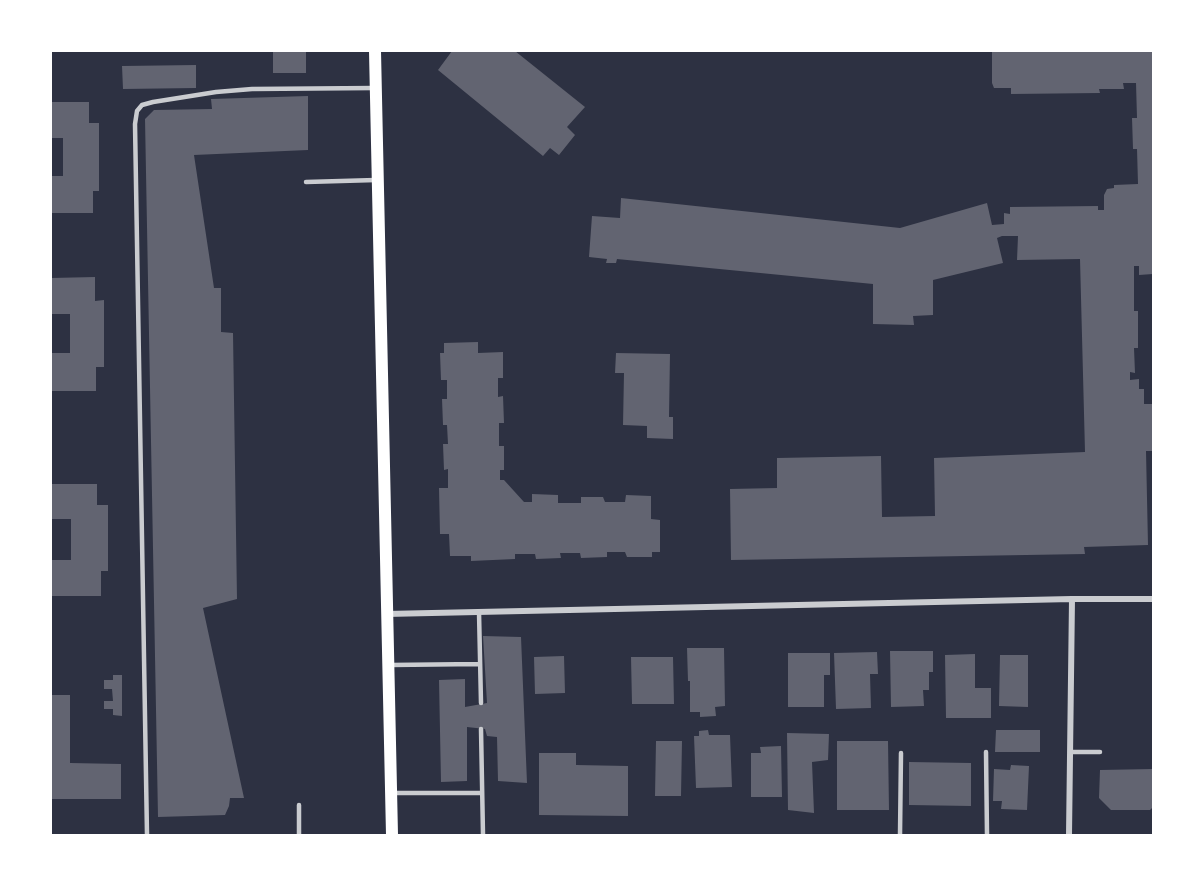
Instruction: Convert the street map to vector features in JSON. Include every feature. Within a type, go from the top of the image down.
[{"type":"main road","points":[[375,51],[392,835]]},
{"type":"street","points":[[386,614],[1153,598]]},
{"type":"street","points":[[1069,835],[1072,599]]},
{"type":"lane","points":[[147,835],[135,147],[137,111],[142,105],[153,102],[252,88],[376,88]]},
{"type":"lane","points":[[306,182],[377,180]]},
{"type":"lane","points":[[479,612],[481,703]]},
{"type":"lane","points":[[388,665],[480,664]]},
{"type":"lane","points":[[481,729],[483,835]]},
{"type":"lane","points":[[986,752],[987,835]]},
{"type":"lane","points":[[1070,752],[1100,752]]},
{"type":"lane","points":[[900,835],[901,753]]},
{"type":"lane","points":[[390,793],[482,793]]},
{"type":"lane","points":[[299,805],[299,835]]},
{"type":"building","points":[[273,51],[306,51],[306,73],[273,73]]},
{"type":"building","points":[[452,51],[515,51],[585,107],[567,127],[575,135],[559,155],[550,148],[543,156],[438,70]]},
{"type":"building","points":[[992,51],[1153,51],[1153,274],[1139,275],[1139,266],[1134,266],[1134,311],[1138,311],[1138,348],[1134,348],[1135,373],[1130,372],[1130,380],[1139,379],[1139,389],[1144,389],[1144,404],[1153,404],[1153,451],[1146,451],[1148,545],[1084,547],[1085,554],[731,560],[730,489],[777,488],[777,458],[881,456],[882,517],[935,516],[934,458],[1085,452],[1080,259],[1017,260],[1018,236],[1002,236],[997,238],[1003,263],[933,280],[933,315],[913,316],[914,325],[873,324],[873,284],[617,259],[616,263],[606,263],[607,259],[589,257],[592,216],[620,218],[621,198],[900,228],[987,203],[992,225],[1004,224],[1004,213],[1010,214],[1010,207],[1098,206],[1098,210],[1104,210],[1104,195],[1107,189],[1114,188],[1114,185],[1138,184],[1137,149],[1133,149],[1132,118],[1137,118],[1136,83],[1123,83],[1124,89],[1099,89],[1100,93],[1011,94],[1011,88],[994,88]]},
{"type":"building","points":[[196,65],[196,88],[123,89],[122,66]]},
{"type":"building","points":[[308,96],[308,150],[194,155],[214,288],[221,288],[221,332],[233,333],[237,599],[203,608],[244,798],[230,798],[225,815],[158,817],[145,119],[154,110],[212,109],[211,99]]},
{"type":"building","points":[[51,102],[89,102],[89,123],[99,123],[99,191],[93,191],[93,213],[51,213],[51,176],[63,176],[63,138],[51,138]]},
{"type":"building","points":[[95,277],[95,301],[104,300],[104,367],[96,367],[96,391],[51,391],[51,353],[70,353],[70,314],[51,314],[51,278]]},
{"type":"building","points":[[478,342],[478,353],[503,352],[503,378],[498,378],[498,397],[503,396],[504,423],[499,423],[499,446],[504,446],[504,470],[500,470],[500,480],[504,480],[524,502],[532,502],[532,494],[558,495],[558,503],[581,503],[581,497],[603,497],[605,502],[625,502],[626,495],[651,496],[651,519],[660,520],[660,552],[652,552],[652,557],[627,557],[625,552],[607,552],[607,557],[581,558],[580,553],[560,553],[561,558],[536,559],[535,554],[515,554],[515,559],[471,561],[471,556],[450,556],[449,534],[440,534],[439,488],[448,488],[448,469],[444,470],[443,444],[448,444],[447,425],[443,425],[442,399],[447,399],[447,380],[441,380],[440,353],[444,353],[444,343]]},
{"type":"building","points":[[616,353],[670,354],[669,417],[673,417],[673,439],[647,438],[647,426],[623,425],[624,373],[615,373]]},
{"type":"building","points":[[51,484],[97,484],[97,505],[108,505],[108,571],[101,571],[101,596],[51,596],[51,560],[71,560],[71,519],[51,519]]},
{"type":"building","points":[[483,636],[521,637],[527,783],[498,781],[497,737],[487,736],[485,729],[467,727],[467,781],[441,782],[439,680],[465,679],[465,707],[487,703]]},
{"type":"building","points":[[687,648],[724,648],[725,706],[715,707],[716,716],[700,717],[700,712],[690,712]]},
{"type":"building","points":[[890,651],[933,651],[933,672],[929,672],[929,690],[923,690],[924,706],[891,707]]},
{"type":"building","points":[[877,652],[878,674],[870,674],[871,708],[836,709],[834,653]]},
{"type":"building","points":[[788,653],[830,653],[830,675],[824,675],[824,707],[788,707]]},
{"type":"building","points":[[975,654],[975,688],[991,688],[991,718],[946,718],[945,655]]},
{"type":"building","points":[[1000,655],[1028,655],[1028,707],[999,706]]},
{"type":"building","points":[[564,656],[565,693],[535,694],[534,657]]},
{"type":"building","points":[[631,657],[673,657],[674,704],[632,704]]},
{"type":"building","points":[[113,675],[122,675],[122,716],[113,715],[113,709],[104,709],[104,701],[113,701],[112,689],[104,689],[104,680],[113,680]]},
{"type":"building","points":[[51,695],[70,695],[70,763],[121,764],[121,799],[51,799]]},
{"type":"building","points":[[708,730],[709,735],[730,735],[732,787],[696,788],[694,736],[699,736],[699,731]]},
{"type":"building","points":[[996,730],[1040,730],[1040,752],[995,752]]},
{"type":"building","points":[[787,733],[829,734],[828,760],[812,762],[814,813],[788,810]]},
{"type":"building","points":[[656,741],[682,741],[681,796],[655,796]]},
{"type":"building","points":[[837,741],[888,741],[889,810],[837,810]]},
{"type":"building","points":[[781,746],[782,797],[751,797],[751,753],[761,753],[760,747]]},
{"type":"building","points":[[539,753],[576,753],[576,765],[628,766],[628,816],[539,815]]},
{"type":"building","points":[[909,762],[971,763],[971,806],[909,805]]},
{"type":"building","points":[[1011,765],[1029,766],[1027,810],[1001,809],[1002,801],[993,801],[994,769],[1010,770]]},
{"type":"building","points":[[1153,769],[1153,807],[1150,810],[1111,810],[1099,798],[1100,770]]}]
